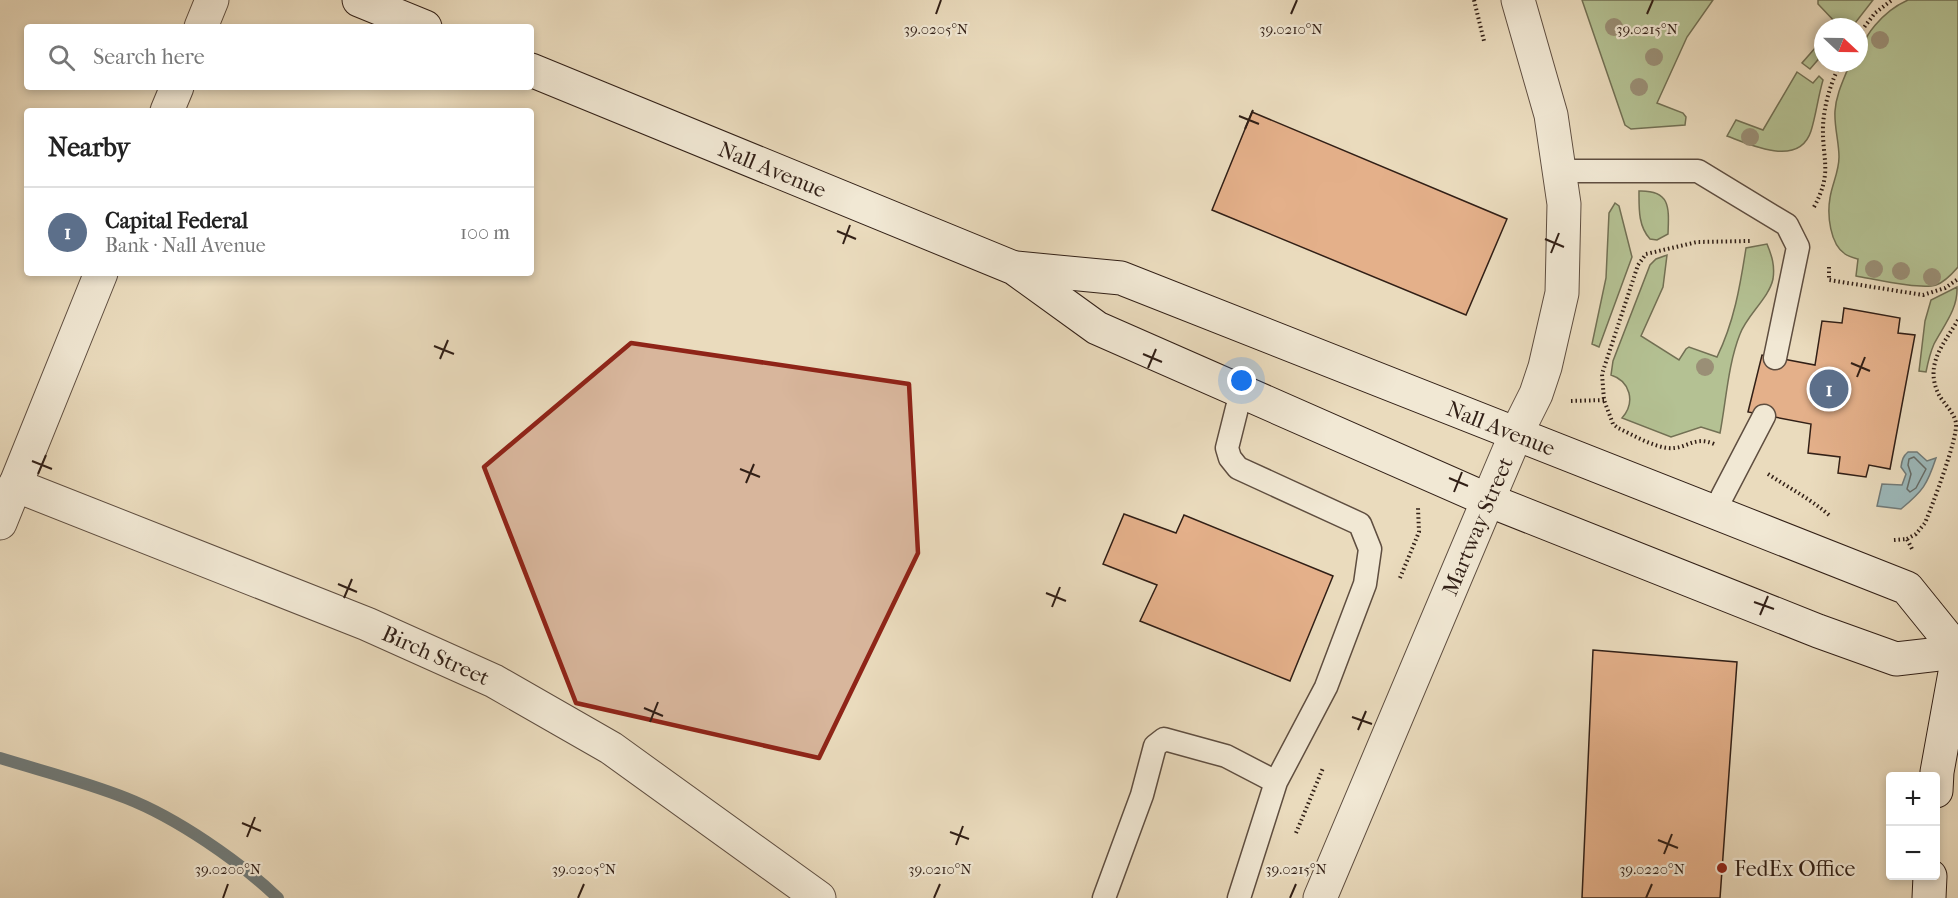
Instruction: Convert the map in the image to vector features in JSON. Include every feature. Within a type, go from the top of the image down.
[{"type":"main road","points":[[202,24],[212,0]]},
{"type":"main road","points":[[359,0],[418,24]]},
{"type":"main road","name":"Martway Street","points":[[1320,898],[1516,434],[1536,394],[1545,367],[1562,293],[1564,204],[1551,115],[1518,0]]},
{"type":"main road","name":"Nall Avenue","points":[[534,71],[1014,268],[1097,328],[1488,500],[1818,631],[1896,659],[1958,653]]},
{"type":"main road","points":[[168,108],[176,90]]},
{"type":"main road","name":"Nall Avenue","points":[[1014,268],[1121,278],[1907,588],[1958,653]]},
{"type":"main road","points":[[0,523],[100,276]]},
{"type":"main road","name":"Birch Street","points":[[15,484],[367,624],[494,681],[611,748],[819,898]]},
{"type":"main road","points":[[1937,772],[1958,653]]},
{"type":"main road","points":[[1929,898],[1930,880]]},
{"type":"lane","points":[[1559,171],[1698,171],[1787,225],[1798,247],[1775,358]]},
{"type":"lane","points":[[1239,898],[1276,782],[1326,687],[1365,584],[1370,549],[1360,524],[1238,468],[1230,458],[1227,448],[1241,392]]},
{"type":"lane","points":[[1714,512],[1764,416]]},
{"type":"lane","points":[[1104,898],[1142,795],[1155,746],[1164,739],[1226,756],[1276,782]]},
{"type":"path","points":[[1474,0],[1484,41]]},
{"type":"path","points":[[1868,22],[1875,13],[1892,0]]},
{"type":"path","points":[[1715,444],[1702,440],[1674,448],[1659,446],[1618,428],[1613,424],[1604,400],[1602,374],[1638,265],[1646,254],[1697,242],[1750,241],[1810,213],[1821,195],[1827,165],[1823,125],[1831,87],[1837,72]]},
{"type":"path","points":[[1826,257],[1829,280],[1923,295],[1945,288],[1958,279]]},
{"type":"path","points":[[1884,537],[1900,541],[1907,539],[1916,534],[1925,524],[1954,442],[1956,423],[1940,396],[1933,375],[1939,352],[1958,320]]},
{"type":"path","points":[[1577,402],[1604,400]]},
{"type":"path","points":[[1763,470],[1811,499],[1830,516]]},
{"type":"path","points":[[1907,539],[1913,550]]},
{"type":"highlighted area","points":[[631,343],[909,384],[918,553],[819,758],[576,703],[484,467]]},
{"type":"green space","points":[[1582,0],[1713,0],[1687,37],[1657,103],[1683,113],[1686,117],[1685,125],[1631,129],[1625,125]]},
{"type":"green space","points":[[1818,0],[1873,0],[1859,18],[1831,18],[1818,4]]},
{"type":"green space","points":[[1908,0],[1958,0],[1958,267],[1942,282],[1929,286],[1856,276],[1858,259],[1848,256],[1840,249],[1829,221],[1830,198],[1839,162],[1835,117],[1840,88],[1847,72],[1868,72],[1868,34],[1882,17]]},
{"type":"green space","points":[[1814,49],[1814,64],[1810,69],[1802,63]]},
{"type":"green space","points":[[1797,72],[1813,83],[1819,76],[1823,80],[1811,131],[1805,142],[1796,149],[1774,151],[1727,136],[1736,120],[1763,130]]},
{"type":"green space","points":[[1639,191],[1657,194],[1666,202],[1668,234],[1657,240],[1650,239],[1643,228]]},
{"type":"green space","points":[[1615,203],[1619,206],[1632,257],[1599,347],[1592,344],[1606,278],[1609,213]]},
{"type":"green space","points":[[1767,244],[1773,261],[1773,279],[1767,293],[1740,334],[1730,370],[1720,433],[1701,427],[1671,437],[1622,418],[1630,399],[1627,387],[1611,375],[1613,361],[1650,265],[1656,259],[1667,255],[1663,287],[1641,336],[1679,360],[1689,347],[1717,357],[1732,317],[1746,248]]},
{"type":"green space","points":[[1957,287],[1953,310],[1934,344],[1926,372],[1919,371],[1925,321],[1931,300]]},
{"type":"water","points":[[1908,452],[1917,452],[1927,461],[1936,458],[1927,481],[1901,509],[1877,506],[1882,484],[1902,485],[1906,474],[1901,465]]},
{"type":"building","points":[[1252,112],[1507,219],[1466,315],[1212,210]]},
{"type":"building","points":[[1844,308],[1900,318],[1898,333],[1915,335],[1890,469],[1869,465],[1866,477],[1838,473],[1840,457],[1808,453],[1811,424],[1748,412],[1762,355],[1815,365],[1822,321],[1842,323]]},
{"type":"building","points":[[1124,514],[1176,533],[1184,515],[1333,576],[1290,681],[1140,621],[1157,585],[1103,564]]},
{"type":"building","points":[[1593,650],[1737,662],[1720,898],[1582,898]]},
{"type":"waterway","points":[[0,758],[126,798],[166,817],[226,855],[278,898]]},
{"type":"place","name":"Capital Federal","points":[[1829,389]]},
{"type":"place","name":"FedEx Office","points":[[1722,868]]}]
